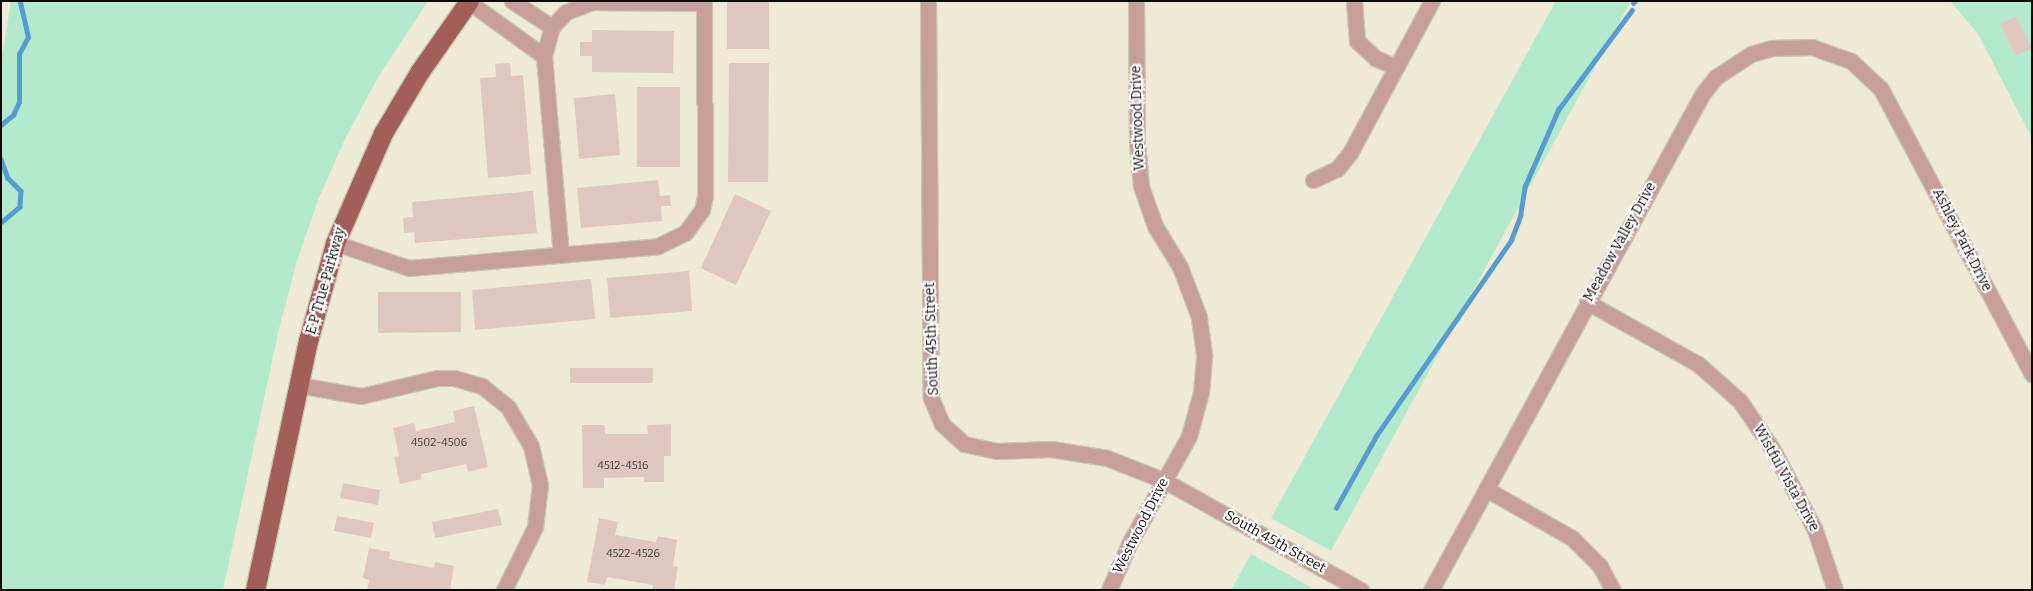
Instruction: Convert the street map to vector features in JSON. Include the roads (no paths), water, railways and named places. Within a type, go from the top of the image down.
[{"type":"main road","name":"E P True Parkway","points":[[255,590],[298,385],[335,243],[383,133],[420,72],[469,1]]},
{"type":"street","points":[[469,1],[544,56]]},
{"type":"street","points":[[512,1],[552,27]]},
{"type":"street","name":"South 45th Street","points":[[928,1],[931,398],[942,424],[964,444],[997,451],[1051,448],[1107,458],[1163,480],[1361,590]]},
{"type":"street","name":"Westwood Drive","points":[[1110,590],[1163,480],[1189,436],[1200,392],[1204,354],[1199,317],[1180,267],[1155,226],[1141,186],[1137,143],[1136,1]]},
{"type":"street","points":[[1354,1],[1357,41],[1374,58],[1396,68]]},
{"type":"street","points":[[1312,180],[1337,169],[1350,152],[1432,1]]},
{"type":"street","points":[[335,243],[409,268],[561,255],[658,246],[673,241],[695,223],[705,196],[704,2],[592,2],[566,12],[552,27],[544,56],[561,255]]},
{"type":"street","name":"Meadow Valley Drive","points":[[1430,590],[1703,93],[1733,64],[1772,48],[1812,47],[1832,52],[1856,66],[1881,89],[1892,105]]},
{"type":"street","name":"Ashley Park Drive","points":[[1892,105],[2032,374]]},
{"type":"street","name":"Wistful Vista Drive","points":[[1587,302],[1698,364],[1740,401],[1773,450],[1815,530],[1834,590]]},
{"type":"street","points":[[298,385],[361,396],[436,378],[454,378],[482,386],[508,407],[531,446],[540,485],[535,527],[504,590]]},
{"type":"street","points":[[1486,489],[1572,538],[1600,566],[1613,590]]},
{"type":"waterway","points":[[1,125],[13,115],[19,102],[19,54],[28,37],[20,1]]},
{"type":"waterway","points":[[1336,508],[1376,436],[1511,240],[1520,216],[1525,186],[1558,110],[1632,10]]},
{"type":"waterway","points":[[1,159],[8,178],[21,191],[20,207],[1,223]]}]
